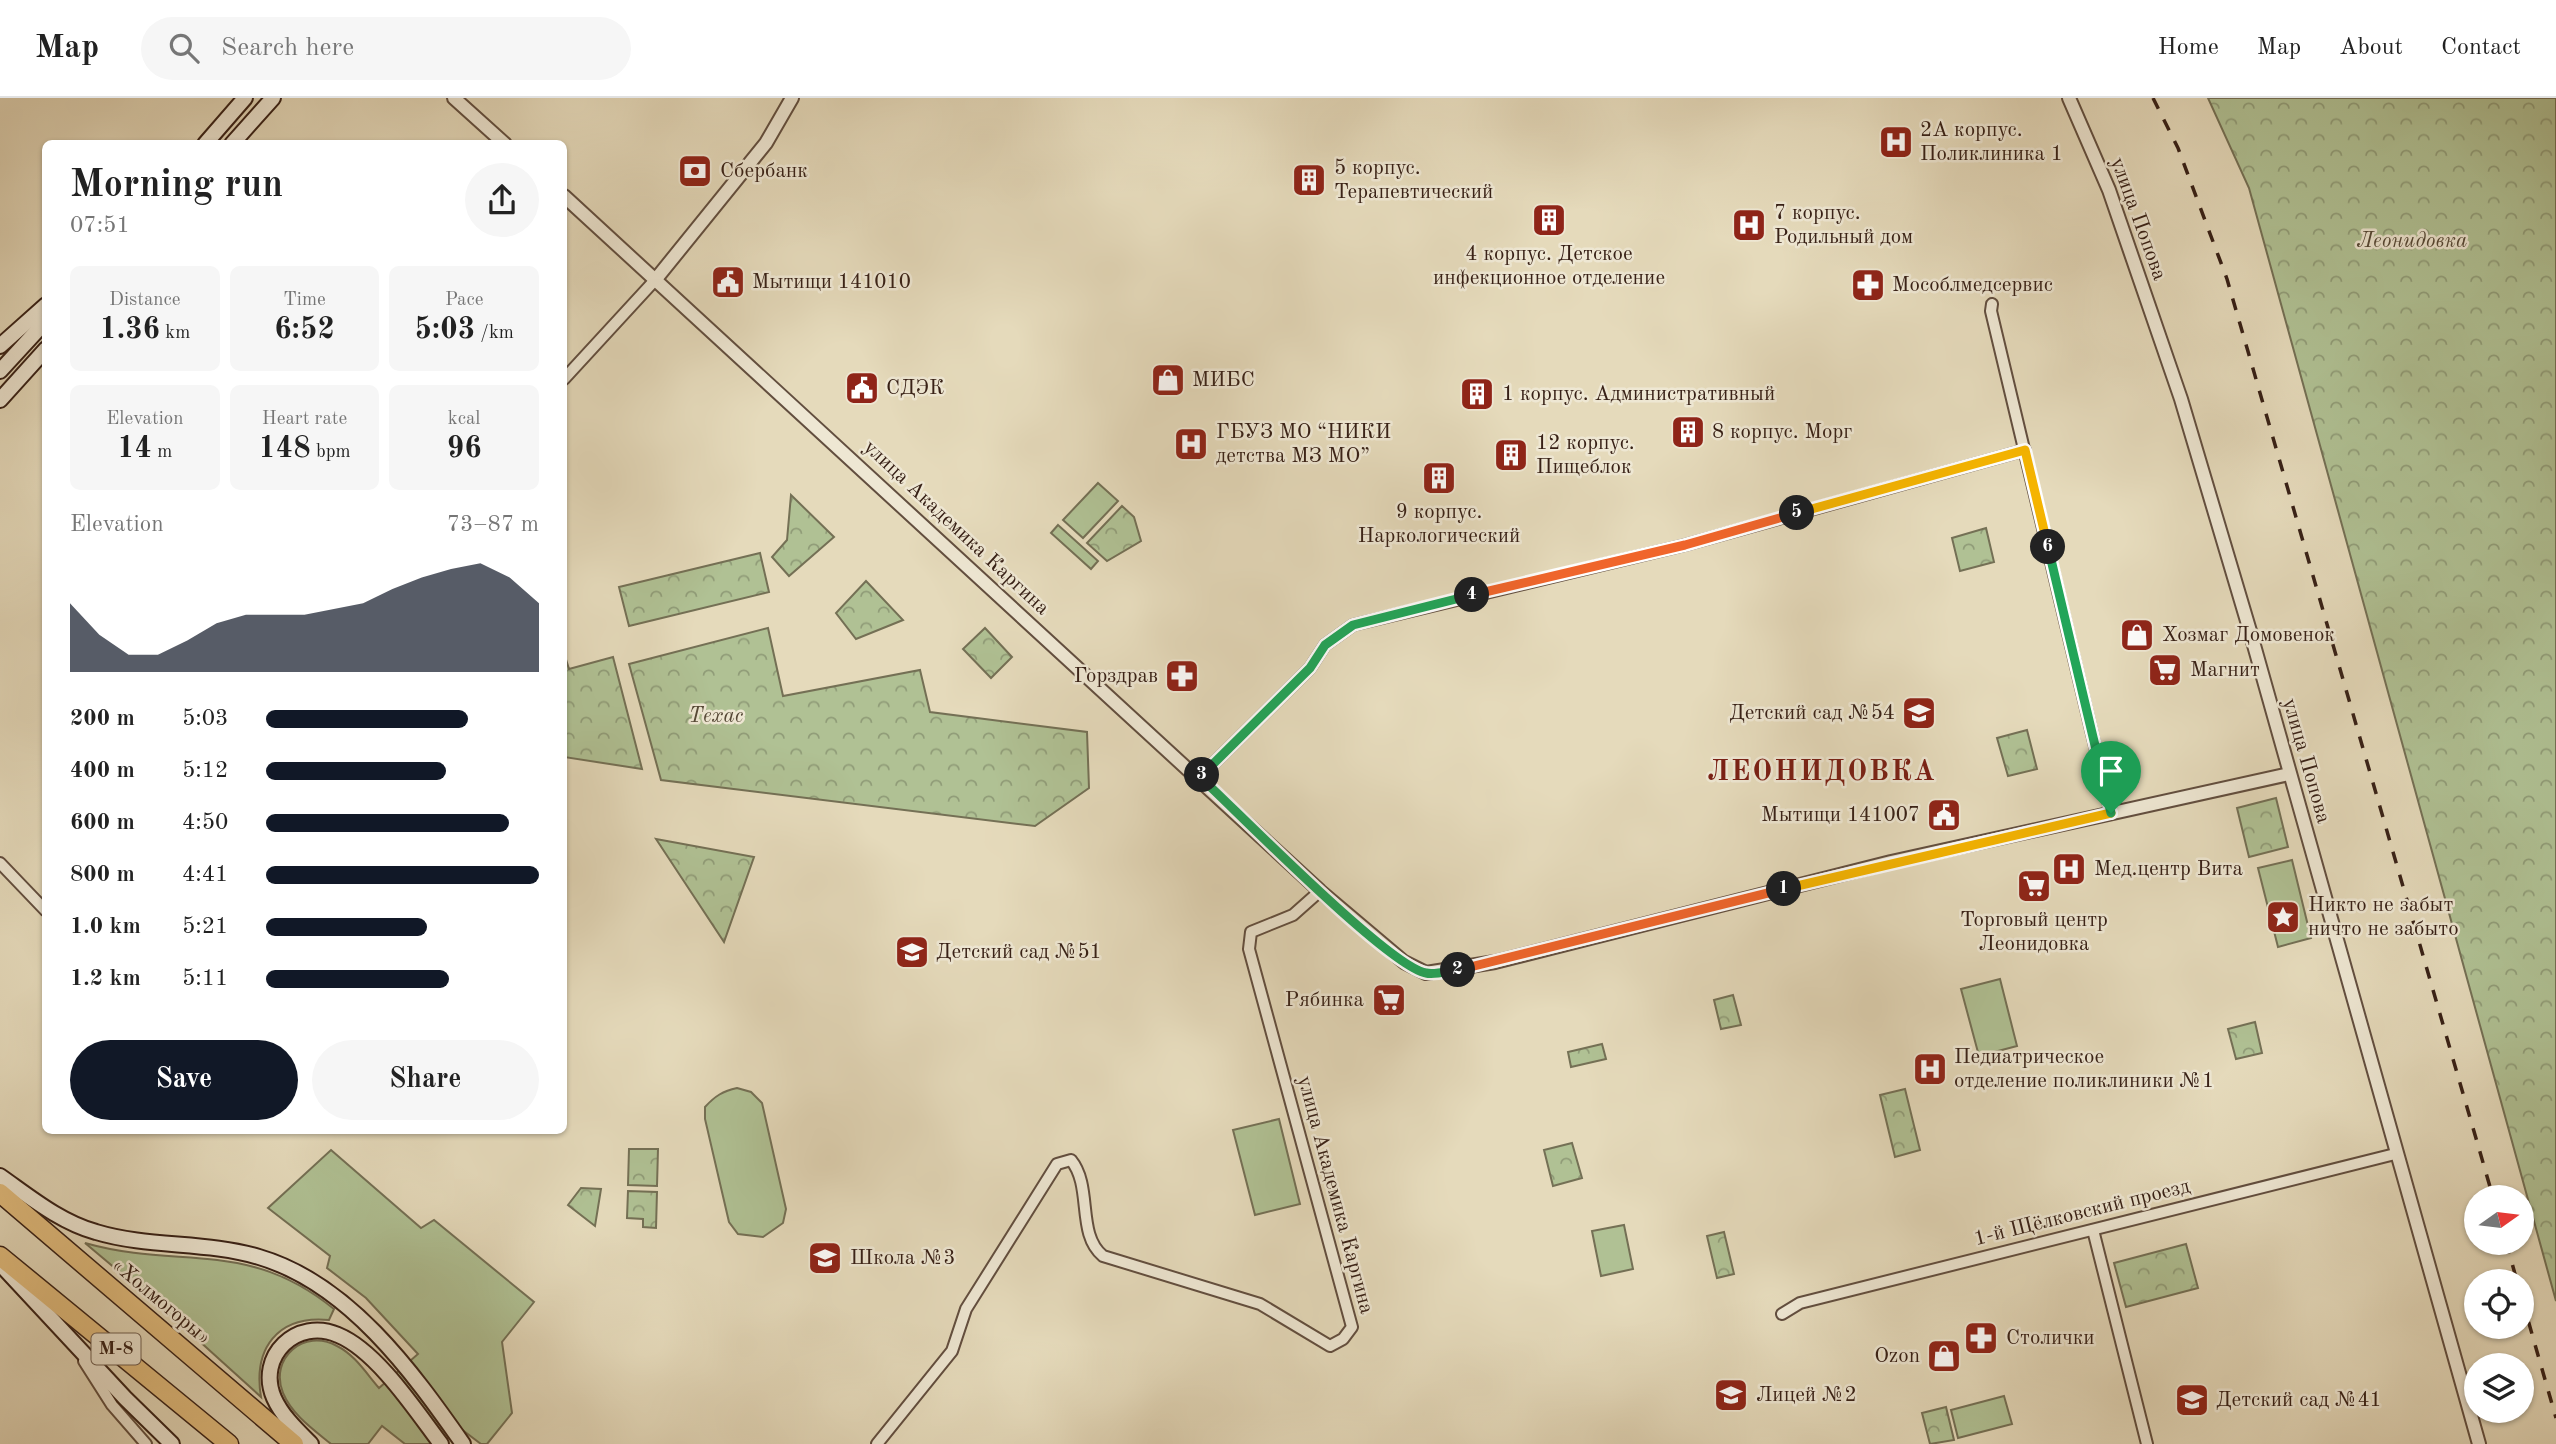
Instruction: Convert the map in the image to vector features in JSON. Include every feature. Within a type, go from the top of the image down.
[{"type":"highway","name":"«Холмогоры»","points":[[0,1193],[294,1444]]},
{"type":"highway","name":"М-8","points":[[0,1256],[229,1444]]},
{"type":"main road","points":[[208,140],[245,98]]},
{"type":"main road","points":[[236,140],[273,98]]},
{"type":"main road","points":[[0,346],[42,309]]},
{"type":"main road","points":[[0,372],[42,325]]},
{"type":"main road","points":[[2,398],[42,353]]},
{"type":"main road","points":[[0,1176],[61,1217],[94,1232],[131,1239],[240,1251],[285,1266],[331,1293],[354,1312],[403,1367],[463,1444]]},
{"type":"main road","points":[[0,1264],[125,1398],[172,1444]]},
{"type":"main road","points":[[311,1444],[282,1412],[271,1389],[271,1366],[275,1353],[285,1341],[312,1329],[339,1335],[356,1346],[389,1379],[441,1444]]},
{"type":"street","points":[[454,98],[501,140]]},
{"type":"street","name":"улица Попова","points":[[2068,98],[2109,190],[2180,399],[2290,774],[2395,1154],[2479,1444]]},
{"type":"street","points":[[567,376],[656,279],[766,143],[788,100]]},
{"type":"street","name":"улица Академика Каргина","points":[[567,199],[1200,777],[1320,891],[1404,962],[1426,974],[1495,962],[1891,862],[2111,813]]},
{"type":"street","points":[[1992,304],[1991,311],[2111,813],[2290,774]]},
{"type":"street","points":[[1200,777],[1310,668],[1325,645],[1353,625],[1685,545],[2025,450]]},
{"type":"street","points":[[0,863],[42,907]]},
{"type":"street","name":"улица Академика Каргина","points":[[877,1444],[952,1351],[966,1309],[1057,1164],[1067,1159],[1071,1160],[1079,1172],[1090,1237],[1103,1256],[1259,1304],[1329,1346],[1343,1339],[1352,1327],[1249,949],[1251,932],[1293,915],[1320,891]]},
{"type":"street","name":"1-й Щёлковский проезд","points":[[1782,1314],[1800,1303],[2395,1154]]},
{"type":"street","points":[[2093,1230],[2147,1444]]},
{"type":"street","points":[[66,1332],[112,1405],[146,1444]]},
{"type":"green space","name":"Леонидовка","points":[[2208,98],[2556,98],[2556,1301],[2534,1221],[2534,1185],[2524,1185],[2249,188]]},
{"type":"green space","points":[[1098,483],[1118,501],[1083,538],[1063,520]]},
{"type":"green space","points":[[791,495],[834,537],[789,576],[772,557],[787,540]]},
{"type":"green space","points":[[1122,506],[1134,517],[1141,541],[1107,561],[1087,543]]},
{"type":"green space","points":[[1058,525],[1098,561],[1091,569],[1051,533]]},
{"type":"green space","points":[[1986,528],[1994,562],[1960,571],[1952,538]]},
{"type":"green space","points":[[760,553],[769,592],[629,626],[619,587]]},
{"type":"green space","points":[[866,581],[903,620],[856,639],[836,613]]},
{"type":"green space","name":"Техас","points":[[768,628],[783,696],[920,670],[930,712],[1087,732],[1089,788],[1035,826],[661,780],[629,664]]},
{"type":"green space","points":[[985,628],[1012,657],[991,678],[963,649]]},
{"type":"green space","points":[[613,657],[642,769],[567,757],[567,663],[569,669]]},
{"type":"green space","points":[[2027,730],[2037,769],[2008,776],[1997,738]]},
{"type":"green space","points":[[2276,798],[2288,847],[2249,857],[2237,808]]},
{"type":"green space","points":[[656,839],[754,857],[724,942]]},
{"type":"green space","points":[[2292,860],[2311,938],[2278,947],[2258,868]]},
{"type":"green space","points":[[2000,979],[2017,1046],[1979,1056],[1961,989]]},
{"type":"green space","points":[[1733,995],[1741,1025],[1721,1029],[1714,1000]]},
{"type":"green space","points":[[2255,1022],[2262,1053],[2236,1059],[2228,1029]]},
{"type":"green space","points":[[1602,1044],[1606,1059],[1571,1067],[1568,1052]]},
{"type":"green space","points":[[737,1088],[751,1092],[762,1103],[786,1209],[783,1223],[763,1237],[738,1234],[729,1222],[705,1119],[705,1107],[709,1103],[723,1092]]},
{"type":"green space","points":[[1905,1089],[1920,1150],[1895,1157],[1880,1095]]},
{"type":"green space","points":[[1279,1119],[1300,1204],[1255,1215],[1233,1130]]},
{"type":"green space","points":[[1572,1143],[1582,1178],[1553,1186],[1544,1150]]},
{"type":"green space","points":[[629,1149],[658,1149],[657,1186],[628,1185]]},
{"type":"green space","points":[[331,1150],[421,1228],[434,1220],[534,1302],[502,1342],[512,1413],[487,1444],[481,1444],[457,1426],[443,1444],[405,1444],[382,1426],[368,1444],[331,1444],[304,1422],[287,1401],[280,1380],[281,1368],[292,1350],[302,1344],[325,1341],[337,1346],[355,1359],[379,1388],[418,1354],[366,1298],[327,1268],[330,1256],[268,1208]]},
{"type":"green space","points":[[581,1188],[601,1189],[595,1226],[568,1205]]},
{"type":"green space","points":[[628,1191],[657,1192],[656,1228],[643,1227],[643,1219],[627,1218]]},
{"type":"green space","points":[[1624,1225],[1633,1269],[1601,1276],[1592,1231]]},
{"type":"green space","points":[[1724,1232],[1734,1274],[1717,1278],[1707,1236]]},
{"type":"green space","points":[[85,1243],[119,1251],[242,1264],[272,1273],[302,1287],[334,1309],[329,1320],[295,1323],[272,1339],[261,1364],[261,1397],[166,1311]]},
{"type":"green space","points":[[2186,1244],[2198,1288],[2126,1307],[2114,1263]]},
{"type":"green space","points":[[2004,1396],[2012,1424],[1958,1438],[1951,1410]]},
{"type":"green space","points":[[1946,1407],[1954,1440],[1930,1444],[1922,1413]]},
{"type":"railway","points":[[2153,98],[2178,148],[2227,279],[2490,1185]]},
{"type":"railway","points":[[2510,1255],[2514,1269]]},
{"type":"railway","points":[[2533,1339],[2556,1418]]},
{"type":"place","name":"2А корпус. Поликлиника 1","points":[[1896,142]]},
{"type":"place","name":"Сбербанк","points":[[695,171]]},
{"type":"place","name":"5 корпус. Терапевтический","points":[[1309,180]]},
{"type":"place","name":"4 корпус. Детское инфекционное отделение","points":[[1549,220]]},
{"type":"place","name":"7 корпус. Родильный дом","points":[[1749,225]]},
{"type":"place","name":"Мытищи 141010","points":[[728,282]]},
{"type":"place","name":"Мособлмедсервис","points":[[1868,285]]},
{"type":"place","name":"МИБС","points":[[1168,380]]},
{"type":"place","name":"СДЭК","points":[[862,388]]},
{"type":"place","name":"1 корпус. Административный","points":[[1477,394]]},
{"type":"place","name":"8 корпус. Морг","points":[[1688,432]]},
{"type":"place","name":"ГБУЗ МО “НИКИ детства МЗ МО”","points":[[1191,444]]},
{"type":"place","name":"12 корпус. Пищеблок","points":[[1511,455]]},
{"type":"place","name":"9 корпус. Наркологический","points":[[1439,478]]},
{"type":"place","name":"Хозмаг Домовенок","points":[[2137,635]]},
{"type":"place","name":"Магнит","points":[[2165,670]]},
{"type":"place","name":"Горздрав","points":[[1182,676]]},
{"type":"place","name":"Детский сад №54","points":[[1919,713]]},
{"type":"place","name":"Мытищи 141007","points":[[1944,815]]},
{"type":"place","name":"Мед.центр Вита","points":[[2069,869]]},
{"type":"place","name":"Торговый центр Леонидовка","points":[[2034,886]]},
{"type":"place","name":"Никто не забыт ничто не забыто","points":[[2283,917]]},
{"type":"place","name":"Детский сад №51","points":[[912,952]]},
{"type":"place","name":"Рябинка","points":[[1389,1000]]},
{"type":"place","name":"Педиатрическое отделение поликлиники №1","points":[[1930,1069]]},
{"type":"place","name":"Школа №3","points":[[825,1258]]},
{"type":"place","name":"Столички","points":[[1981,1338]]},
{"type":"place","name":"Ozon","points":[[1944,1356]]},
{"type":"place","name":"Лицей №2","points":[[1731,1395]]},
{"type":"place","name":"Детский сад №41","points":[[2192,1400]]},
{"type":"district","name":"ЛЕОНИДОВКА","points":[[1822,773]]},
{"type":"route","points":[[2025,450],[2111,813],[1891,862],[1495,962],[1426,974],[1404,962],[1320,891],[1200,777],[1310,668],[1325,645],[1353,625],[1685,545],[2025,450]]}]
